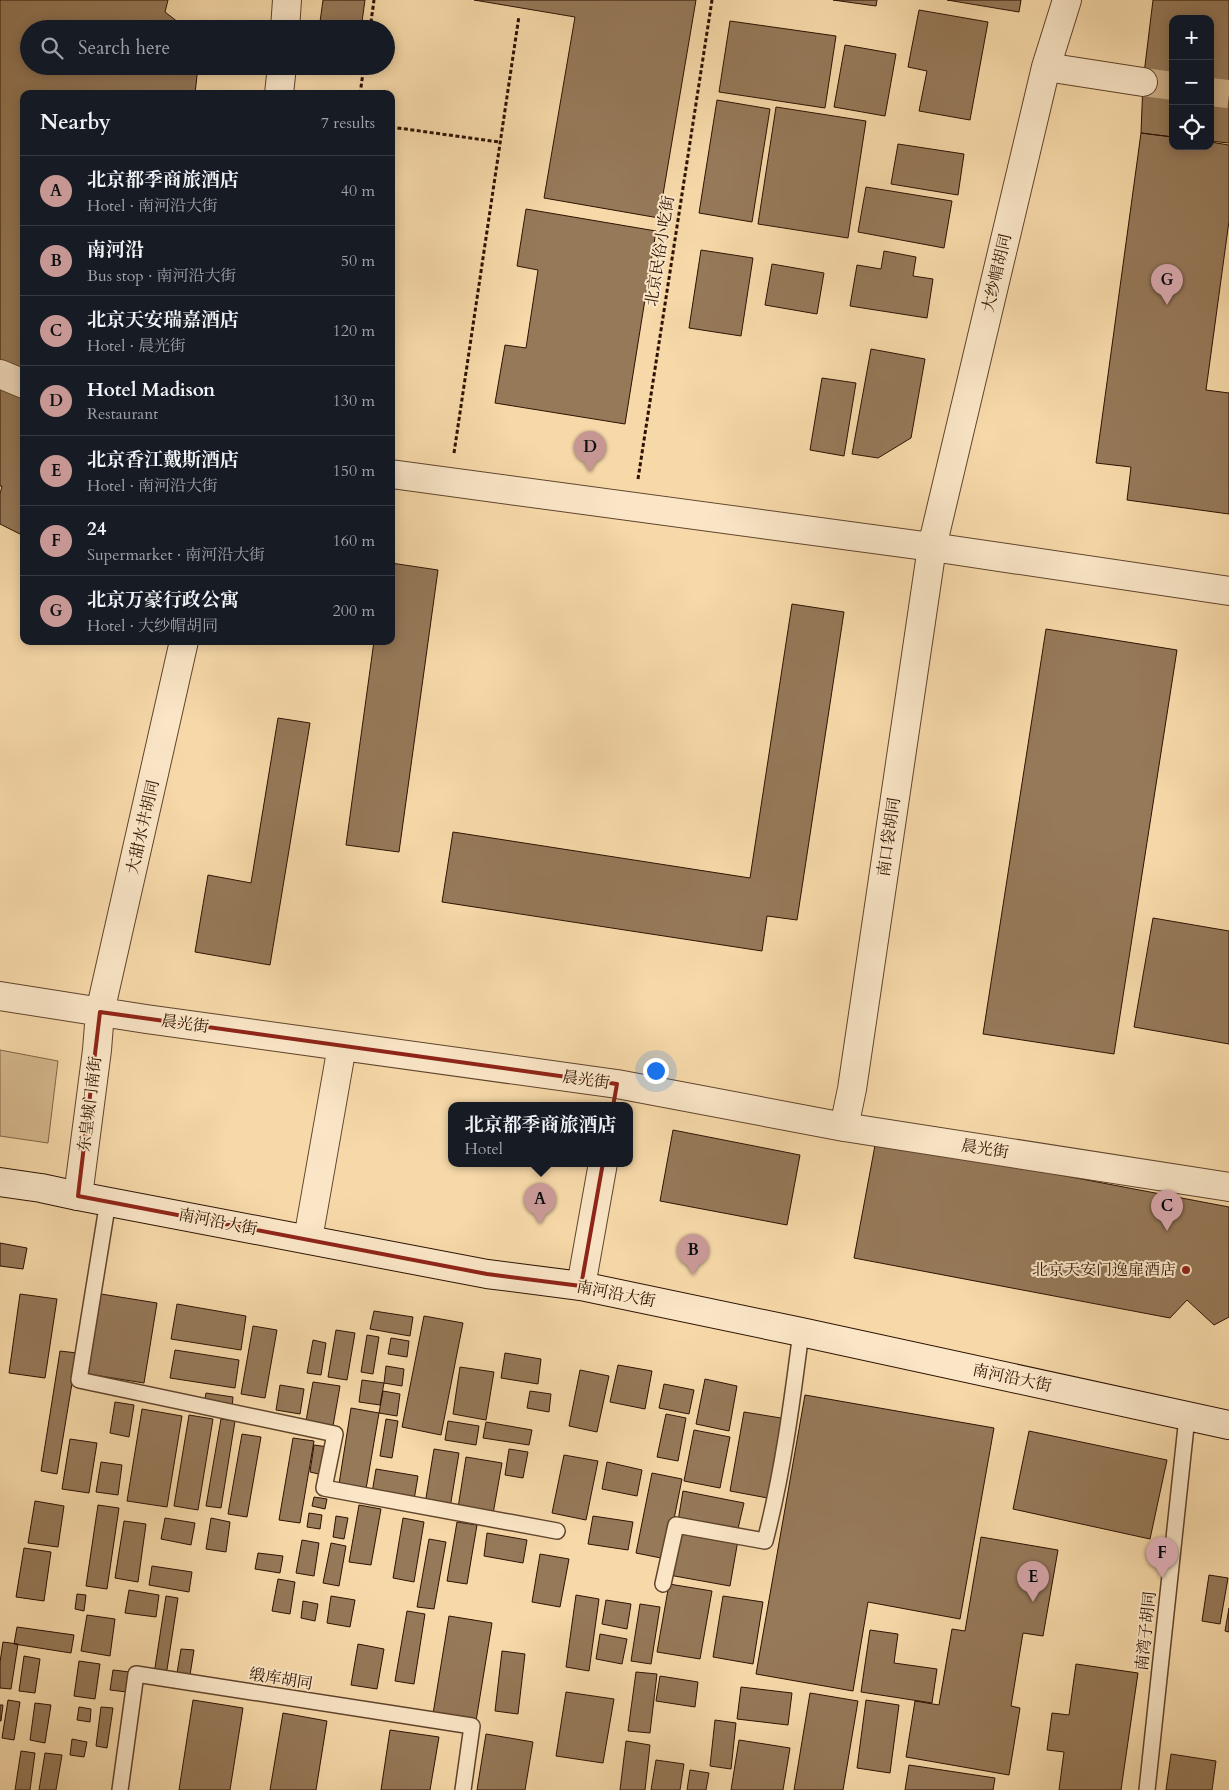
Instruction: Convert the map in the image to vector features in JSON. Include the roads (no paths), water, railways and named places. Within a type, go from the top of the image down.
[{"type":"street","points":[[285,20],[287,0]]},
{"type":"street","name":"大纱帽胡同","points":[[932,547],[1046,67],[1067,0]]},
{"type":"street","points":[[1046,67],[1143,82]]},
{"type":"street","points":[[280,90],[281,75]]},
{"type":"street","points":[[0,374],[20,382]]},
{"type":"street","points":[[395,475],[932,547],[1229,591]]},
{"type":"street","name":"南口袋胡同","points":[[844,1127],[852,1089],[932,547]]},
{"type":"street","name":"大甜水井胡同","points":[[100,1012],[183,645]]},
{"type":"street","name":"晨光街","points":[[0,996],[342,1046],[615,1095],[844,1127],[1229,1187]]},
{"type":"street","name":"东皇城门南街","points":[[78,1196],[96,1059],[100,1012]]},
{"type":"street","points":[[308,1238],[342,1046]]},
{"type":"street","points":[[580,1286],[602,1167]]},
{"type":"street","name":"南河沿大街","points":[[0,1182],[308,1238],[486,1274],[580,1286],[1229,1425]]},
{"type":"lane","points":[[108,1201],[79,1380],[335,1434],[324,1488],[557,1532]]},
{"type":"lane","points":[[663,1584],[676,1525],[765,1541],[774,1506],[790,1416],[801,1332]]},
{"type":"lane","name":"南湾子胡同","points":[[1147,1790],[1187,1417]]},
{"type":"lane","name":"缎库胡同","points":[[120,1790],[136,1674],[472,1726],[463,1790]]},
{"type":"tunnel","points":[[1143,82],[1169,85]]},
{"type":"tunnel","points":[[1214,92],[1229,94]]},
{"type":"place","name":"北京万豪行政公寓","points":[[1167,305]]},
{"type":"place","name":"Hotel Madison","points":[[590,472]]},
{"type":"place","name":"北京都季商旅酒店","points":[[540,1224]]},
{"type":"place","name":"北京天安瑞嘉酒店","points":[[1167,1231]]},
{"type":"place","name":"北京天安门逸扉酒店","points":[[1186,1270]]},
{"type":"place","name":"南河沿","points":[[693,1275]]},
{"type":"place","name":"24","points":[[1162,1578]]},
{"type":"place","name":"北京香江戴斯酒店","points":[[1033,1602]]}]
